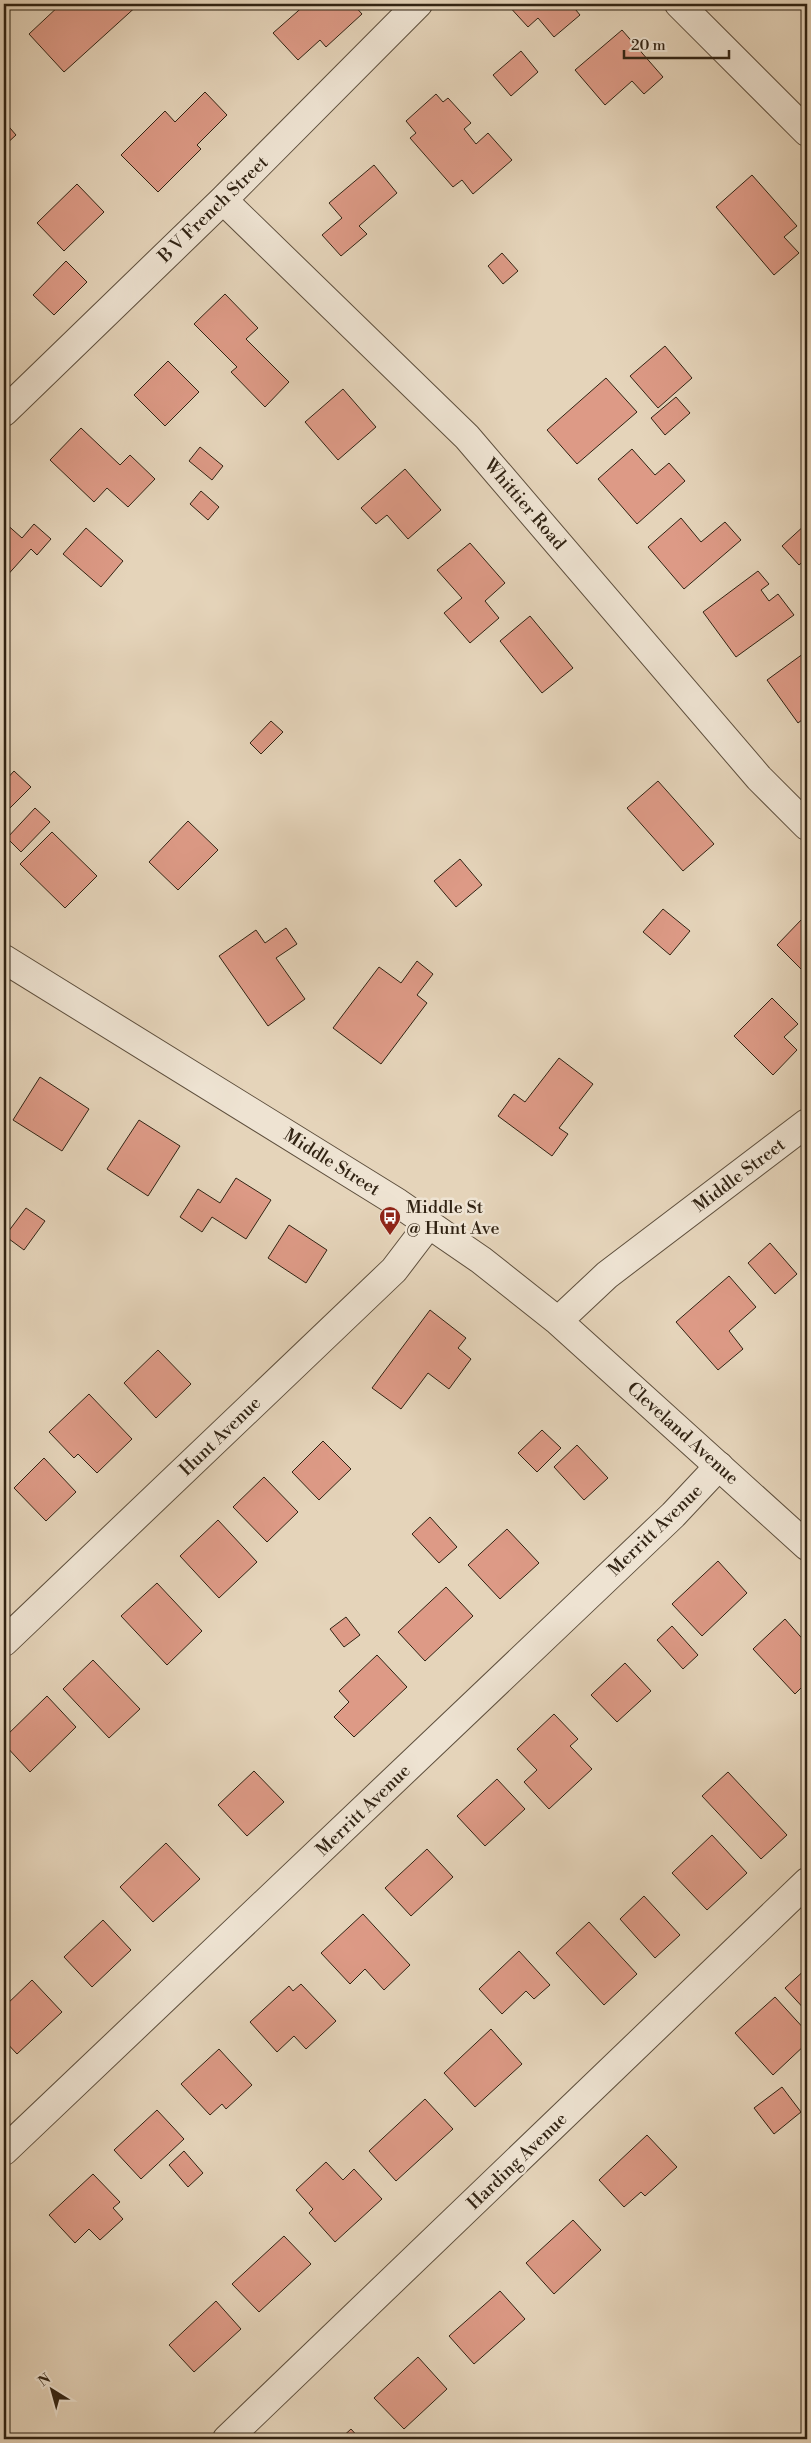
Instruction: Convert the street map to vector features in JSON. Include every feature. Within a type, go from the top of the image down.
[{"type":"street","name":"B V French Street","points":[[4,412],[223,200],[418,4]]},
{"type":"street","points":[[679,4],[807,132]]},
{"type":"street","name":"Whittier Road","points":[[223,200],[466,437],[759,778],[807,826]]},
{"type":"street","name":"Middle Street","points":[[4,959],[429,1224],[481,1260],[558,1321],[607,1274],[807,1123]]},
{"type":"street","name":"Hunt Avenue","points":[[4,1642],[394,1270],[429,1224]]},
{"type":"street","name":"Cleveland Avenue","points":[[558,1321],[807,1546]]},
{"type":"street","name":"Merritt Avenue","points":[[4,2152],[673,1515],[719,1466]]},
{"type":"street","name":"Harding Avenue","points":[[227,2439],[807,1882]]},
{"type":"building","points":[[61,4],[139,4],[64,72],[29,34]]},
{"type":"building","points":[[306,4],[353,4],[362,14],[326,47],[320,40],[298,60],[273,33]]},
{"type":"building","points":[[507,4],[571,4],[580,15],[554,37],[538,18],[528,27]]},
{"type":"building","points":[[622,30],[663,77],[644,94],[632,81],[605,105],[575,70]]},
{"type":"building","points":[[521,51],[538,72],[511,96],[493,75]]},
{"type":"building","points":[[205,92],[227,115],[197,145],[201,149],[158,192],[121,155],[165,111],[175,122]]},
{"type":"building","points":[[436,94],[443,102],[448,98],[471,123],[464,129],[476,144],[488,133],[512,160],[473,194],[462,180],[453,187],[410,138],[416,133],[406,121]]},
{"type":"building","points":[[4,121],[16,135],[4,146]]},
{"type":"building","points":[[374,165],[397,193],[359,226],[367,234],[341,256],[322,235],[342,218],[329,203]]},
{"type":"building","points":[[752,175],[797,226],[784,237],[799,253],[774,275],[716,207]]},
{"type":"building","points":[[77,184],[104,212],[64,251],[37,223]]},
{"type":"building","points":[[502,253],[518,271],[503,284],[488,266]]},
{"type":"building","points":[[66,261],[87,282],[54,315],[33,295]]},
{"type":"building","points":[[225,294],[258,328],[246,339],[289,382],[265,407],[231,372],[237,367],[194,324]]},
{"type":"building","points":[[665,346],[692,378],[658,408],[630,376]]},
{"type":"building","points":[[168,361],[199,392],[165,426],[134,395]]},
{"type":"building","points":[[606,378],[637,412],[577,464],[547,430]]},
{"type":"building","points":[[343,389],[376,427],[338,460],[305,422]]},
{"type":"building","points":[[676,397],[690,413],[665,435],[651,418]]},
{"type":"building","points":[[81,428],[120,465],[130,455],[155,479],[128,507],[107,488],[94,502],[50,460]]},
{"type":"building","points":[[200,447],[223,466],[212,480],[189,461]]},
{"type":"building","points":[[632,449],[655,475],[669,463],[685,481],[637,524],[598,479]]},
{"type":"building","points":[[405,469],[441,510],[408,539],[387,515],[376,524],[361,508]]},
{"type":"building","points":[[201,491],[219,507],[208,520],[190,504]]},
{"type":"building","points":[[681,518],[701,542],[725,522],[741,540],[684,589],[648,547]]},
{"type":"building","points":[[4,522],[22,538],[34,524],[51,539],[37,555],[31,549],[4,579]]},
{"type":"building","points":[[806,524],[807,558],[799,565],[782,546]]},
{"type":"building","points":[[86,528],[123,561],[101,587],[63,554]]},
{"type":"building","points":[[470,543],[505,583],[485,601],[499,618],[470,643],[444,613],[462,598],[437,570]]},
{"type":"building","points":[[758,571],[769,584],[761,590],[769,601],[778,594],[794,615],[736,657],[703,612]]},
{"type":"building","points":[[530,616],[573,668],[542,693],[500,641]]},
{"type":"building","points":[[807,651],[807,716],[798,723],[767,680]]},
{"type":"building","points":[[271,721],[283,732],[261,754],[250,743]]},
{"type":"building","points":[[14,771],[31,787],[6,812],[4,810],[4,782]]},
{"type":"building","points":[[658,781],[714,844],[683,871],[627,808]]},
{"type":"building","points":[[35,808],[50,822],[21,852],[7,838]]},
{"type":"building","points":[[188,821],[218,850],[178,890],[149,862]]},
{"type":"building","points":[[52,832],[97,876],[65,908],[20,864]]},
{"type":"building","points":[[460,859],[482,885],[456,907],[434,881]]},
{"type":"building","points":[[663,909],[690,931],[670,955],[643,932]]},
{"type":"building","points":[[802,919],[807,924],[807,975],[777,945]]},
{"type":"building","points":[[286,928],[297,944],[276,958],[305,999],[268,1026],[219,956],[256,930],[265,943]]},
{"type":"building","points":[[417,961],[433,974],[417,995],[427,1003],[381,1064],[333,1028],[379,967],[401,983]]},
{"type":"building","points":[[772,998],[798,1024],[784,1037],[797,1050],[773,1075],[734,1036]]},
{"type":"building","points":[[559,1058],[593,1084],[559,1128],[568,1134],[552,1156],[498,1116],[514,1094],[525,1102]]},
{"type":"building","points":[[40,1077],[89,1109],[62,1151],[13,1120]]},
{"type":"building","points":[[139,1120],[180,1146],[148,1196],[107,1169]]},
{"type":"building","points":[[236,1178],[271,1200],[246,1239],[212,1217],[202,1232],[180,1217],[198,1189],[220,1203]]},
{"type":"building","points":[[26,1208],[45,1221],[24,1250],[5,1236]]},
{"type":"building","points":[[289,1225],[327,1250],[306,1283],[268,1258]]},
{"type":"building","points":[[770,1243],[797,1274],[775,1294],[748,1263]]},
{"type":"building","points":[[729,1276],[756,1307],[729,1331],[743,1349],[718,1370],[676,1322]]},
{"type":"building","points":[[430,1310],[466,1338],[458,1348],[471,1359],[449,1389],[428,1373],[401,1409],[372,1388]]},
{"type":"building","points":[[158,1350],[191,1384],[156,1418],[124,1383]]},
{"type":"building","points":[[89,1394],[132,1439],[97,1473],[78,1454],[74,1458],[49,1432]]},
{"type":"building","points":[[542,1430],[561,1448],[537,1472],[518,1453]]},
{"type":"building","points":[[323,1441],[351,1469],[319,1500],[292,1472]]},
{"type":"building","points":[[577,1445],[608,1478],[584,1500],[554,1467]]},
{"type":"building","points":[[44,1458],[76,1492],[46,1521],[14,1488]]},
{"type":"building","points":[[264,1477],[298,1512],[267,1542],[233,1507]]},
{"type":"building","points":[[430,1517],[457,1547],[439,1563],[412,1534]]},
{"type":"building","points":[[218,1520],[257,1562],[219,1598],[180,1556]]},
{"type":"building","points":[[507,1529],[539,1563],[500,1599],[468,1565]]},
{"type":"building","points":[[718,1561],[747,1593],[702,1636],[672,1604]]},
{"type":"building","points":[[157,1583],[202,1631],[167,1665],[121,1616]]},
{"type":"building","points":[[446,1587],[473,1616],[425,1661],[398,1632]]},
{"type":"building","points":[[346,1617],[360,1635],[344,1647],[330,1629]]},
{"type":"building","points":[[785,1619],[807,1644],[807,1682],[795,1694],[753,1649]]},
{"type":"building","points":[[672,1626],[698,1655],[683,1669],[657,1640]]},
{"type":"building","points":[[377,1655],[407,1687],[354,1737],[334,1717],[349,1702],[339,1691]]},
{"type":"building","points":[[93,1660],[140,1709],[109,1738],[63,1689]]},
{"type":"building","points":[[625,1663],[651,1691],[617,1722],[591,1695]]},
{"type":"building","points":[[47,1696],[76,1727],[30,1772],[4,1744],[4,1738]]},
{"type":"building","points":[[554,1714],[578,1739],[570,1746],[592,1769],[549,1809],[524,1782],[537,1770],[517,1749]]},
{"type":"building","points":[[254,1771],[284,1802],[247,1836],[218,1805]]},
{"type":"building","points":[[728,1772],[787,1835],[761,1859],[702,1796]]},
{"type":"building","points":[[497,1779],[525,1809],[485,1846],[457,1816]]},
{"type":"building","points":[[712,1835],[747,1873],[707,1910],[672,1873]]},
{"type":"building","points":[[166,1843],[200,1879],[153,1922],[120,1887]]},
{"type":"building","points":[[427,1849],[453,1877],[411,1916],[385,1888]]},
{"type":"building","points":[[644,1896],[680,1935],[655,1958],[620,1919]]},
{"type":"building","points":[[363,1914],[410,1965],[384,1990],[365,1969],[350,1984],[321,1953]]},
{"type":"building","points":[[103,1920],[131,1950],[92,1987],[64,1957]]},
{"type":"building","points":[[589,1922],[637,1974],[604,2005],[556,1953]]},
{"type":"building","points":[[519,1951],[550,1985],[534,1999],[526,1991],[502,2014],[479,1989]]},
{"type":"building","points":[[807,1968],[807,2012],[785,1988]]},
{"type":"building","points":[[32,1980],[62,2012],[17,2054],[4,2040],[4,2007]]},
{"type":"building","points":[[301,1984],[336,2021],[306,2049],[294,2036],[277,2052],[250,2022],[289,1986],[293,1991]]},
{"type":"building","points":[[775,1997],[807,2032],[807,2043],[773,2075],[735,2033]]},
{"type":"building","points":[[491,2029],[522,2064],[475,2107],[444,2073]]},
{"type":"building","points":[[219,2049],[252,2085],[226,2109],[222,2104],[210,2115],[181,2084]]},
{"type":"building","points":[[782,2087],[801,2112],[774,2134],[754,2108]]},
{"type":"building","points":[[425,2099],[453,2129],[396,2181],[369,2151]]},
{"type":"building","points":[[157,2110],[184,2139],[141,2179],[114,2150]]},
{"type":"building","points":[[647,2135],[677,2167],[645,2196],[641,2192],[624,2207],[599,2180]]},
{"type":"building","points":[[184,2151],[203,2173],[188,2187],[169,2165]]},
{"type":"building","points":[[326,2162],[343,2180],[354,2169],[382,2199],[335,2242],[309,2213],[313,2209],[296,2190]]},
{"type":"building","points":[[93,2174],[120,2202],[113,2208],[123,2219],[100,2240],[89,2229],[75,2243],[49,2215]]},
{"type":"building","points":[[573,2220],[601,2250],[554,2294],[526,2263]]},
{"type":"building","points":[[284,2236],[311,2264],[259,2312],[232,2284]]},
{"type":"building","points":[[500,2291],[525,2319],[474,2364],[449,2336]]},
{"type":"building","points":[[216,2301],[241,2329],[194,2372],[169,2345]]},
{"type":"building","points":[[418,2357],[447,2389],[404,2429],[374,2398]]},
{"type":"building","points":[[351,2429],[360,2439],[340,2439]]},
{"type":"place","name":"Middle St @ Hunt Ave","points":[[390,1236]]}]
